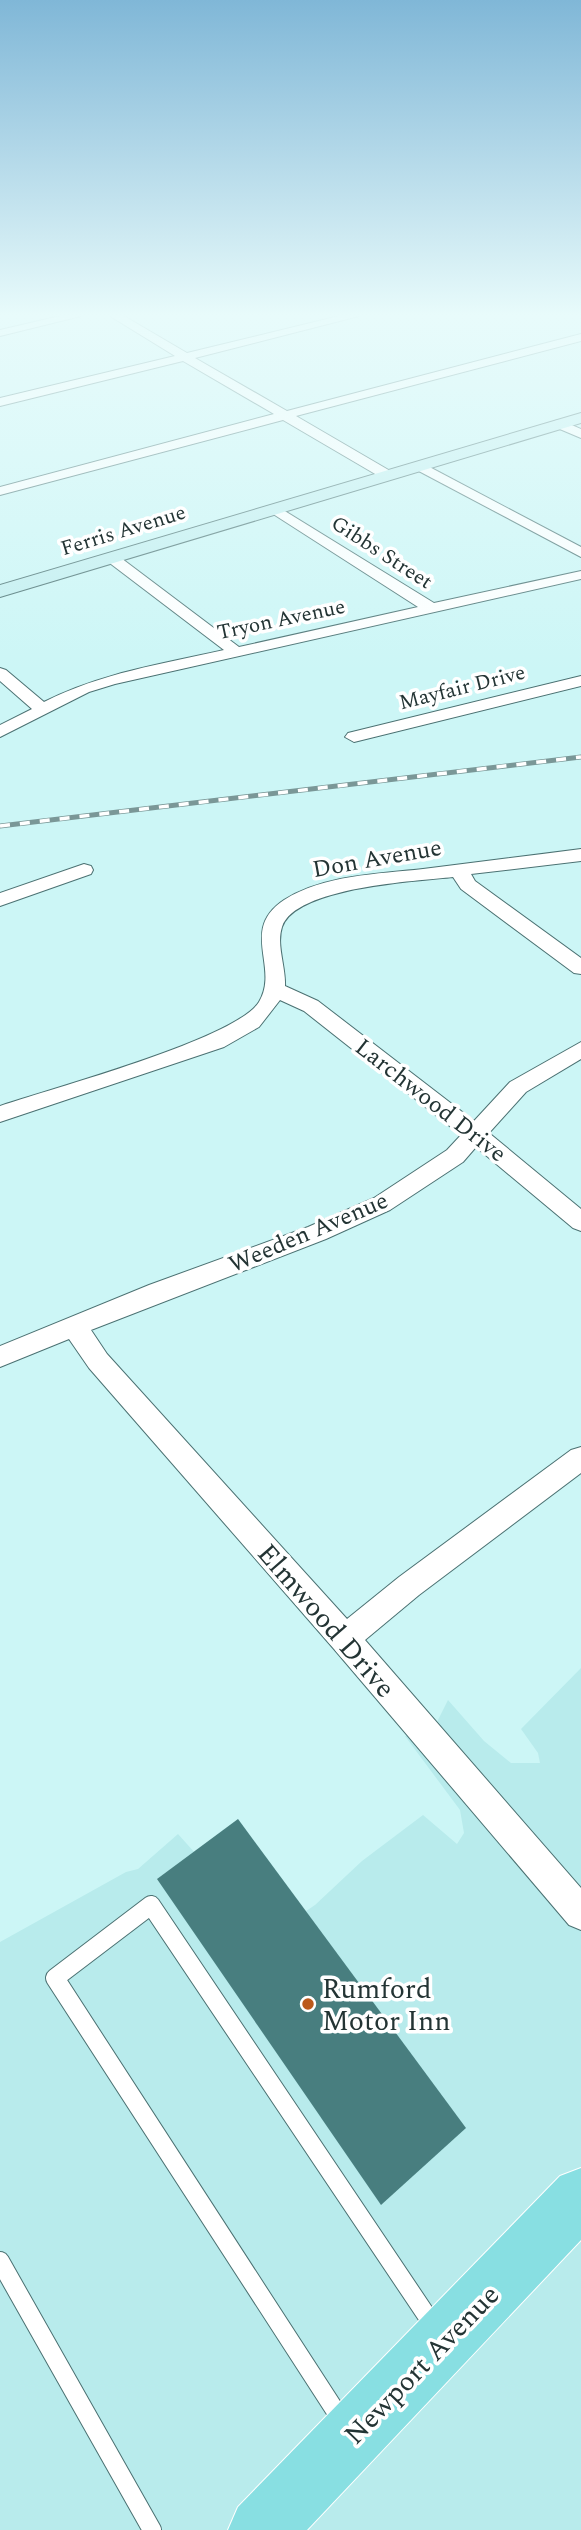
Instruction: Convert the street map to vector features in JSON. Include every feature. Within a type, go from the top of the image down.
[{"type":"main road","name":"Newport Avenue","points":[[261,2530],[581,2197]]},
{"type":"street","points":[[0,491],[212,434]]},
{"type":"street","points":[[316,434],[387,475]]},
{"type":"street","name":"Ferris Avenue","points":[[0,591],[526,434]]},
{"type":"street","points":[[420,466],[581,553]]},
{"type":"street","name":"Gibbs Street","points":[[275,509],[430,608]]},
{"type":"street","points":[[112,558],[235,651]]},
{"type":"street","name":"Tryon Avenue","points":[[0,732],[42,709],[111,680],[581,575]]},
{"type":"street","points":[[0,673],[42,709]]},
{"type":"street","name":"Mayfair Drive","points":[[354,737],[581,681]]},
{"type":"street","name":"Don Avenue","points":[[274,989],[270,935],[281,913],[301,898],[325,889],[355,883],[581,855]]},
{"type":"street","points":[[0,900],[84,870]]},
{"type":"street","points":[[459,870],[468,885],[581,968]]},
{"type":"street","points":[[0,1114],[216,1042],[244,1029],[262,1011],[274,989]]},
{"type":"street","name":"Larchwood Drive","points":[[274,989],[312,1006],[475,1134],[581,1222]]},
{"type":"street","name":"Weeden Avenue","points":[[0,1357],[317,1233],[382,1204],[455,1156],[518,1087],[581,1049]]},
{"type":"street","name":"Elmwood Drive","points":[[74,1326],[98,1362],[345,1639],[581,1913]]},
{"type":"street","points":[[345,1639],[409,1586],[581,1458]]},
{"type":"lane","points":[[351,2436],[55,1978],[150,1905],[443,2341]]},
{"type":"lane","points":[[0,2262],[152,2530]]},
{"type":"shaded area","points":[[581,1668],[581,2530],[0,2530],[0,1942],[126,1872],[138,1869],[178,1834],[264,1930],[275,1932],[315,1905],[362,1861],[423,1815],[457,1844],[464,1833],[460,1810],[405,1736],[433,1730],[448,1700],[484,1741],[511,1763],[540,1763],[538,1753],[521,1729]]},
{"type":"building","name":"Rumford Motor Inn","points":[[238,1819],[466,2128],[381,2205],[157,1879]]},
{"type":"railway","points":[[0,826],[581,757]]},
{"type":"place","name":"Rumford Motor Inn","points":[[308,2004]]}]
